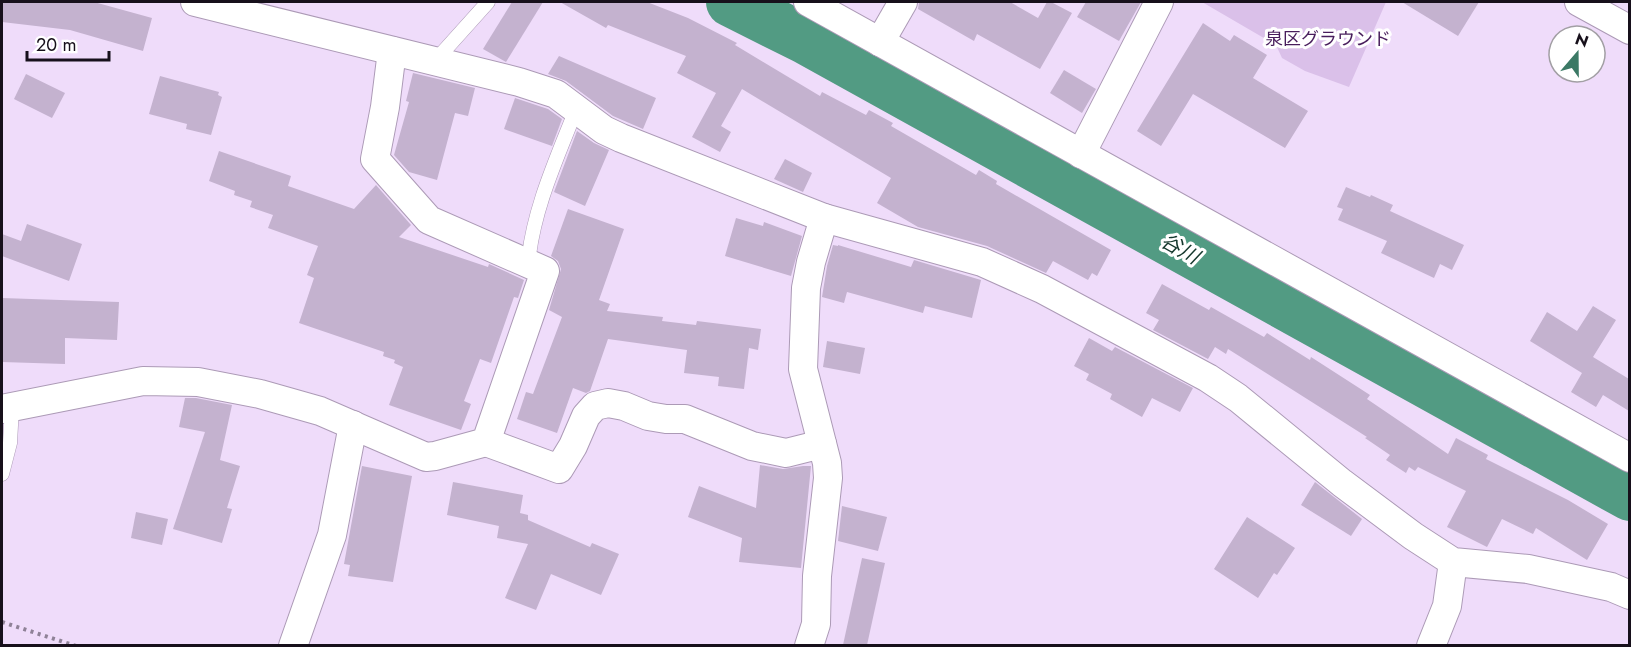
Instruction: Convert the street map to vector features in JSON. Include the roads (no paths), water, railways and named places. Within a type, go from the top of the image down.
[{"type":"street","points":[[195,2],[556,93],[604,130],[621,138],[824,218],[982,262],[1042,289],[1208,378],[1238,398],[1342,483],[1413,536],[1454,562],[1528,569],[1611,587],[1629,595]]},
{"type":"street","points":[[808,2],[1629,458]]},
{"type":"street","points":[[880,42],[903,2]]},
{"type":"street","points":[[1081,154],[1159,2]]},
{"type":"street","points":[[1579,2],[1629,30]]},
{"type":"street","points":[[392,51],[375,159],[429,220],[545,271],[486,442]]},
{"type":"street","points":[[809,645],[816,624],[820,541],[827,501],[828,471],[803,369],[806,288],[824,218]]},
{"type":"street","points":[[7,408],[143,381],[198,382],[270,397],[320,411],[426,457],[486,442],[559,470],[586,416],[595,406],[608,403],[666,420],[685,418],[752,446],[786,453],[822,444]]},
{"type":"street","points":[[293,645],[332,536],[353,425]]},
{"type":"street","points":[[1431,645],[1447,606],[1454,562]]},
{"type":"lane","points":[[435,61],[488,2]]},
{"type":"lane","points":[[528,264],[530,238],[543,195],[577,107]]},
{"type":"lane","points":[[2,474],[10,443],[7,408]]},
{"type":"waterway","name":"谷川","points":[[731,2],[805,39],[1630,496]]},
{"type":"park label","name":"泉区グラウンド","points":[[1328,39]]}]
